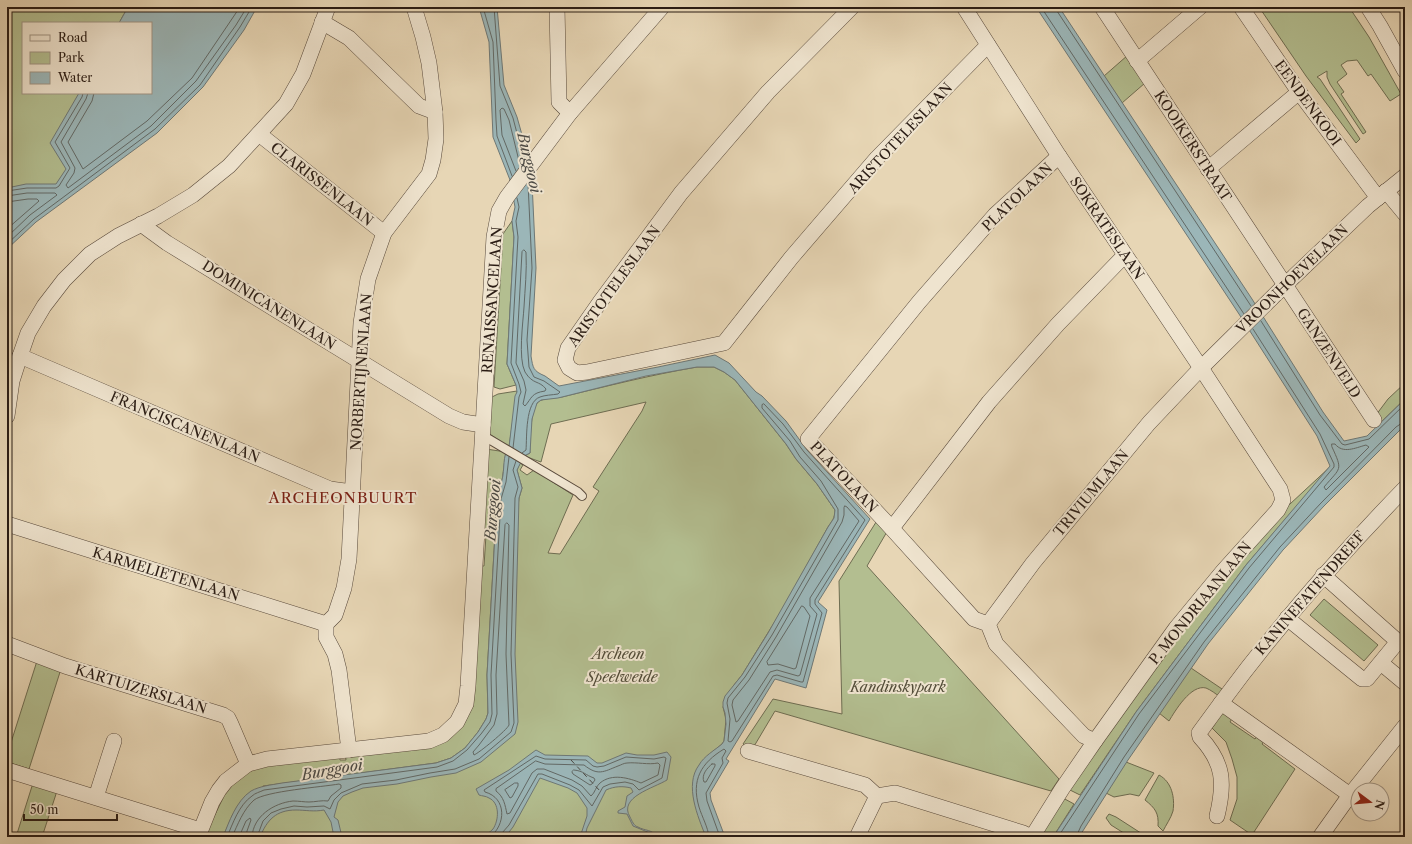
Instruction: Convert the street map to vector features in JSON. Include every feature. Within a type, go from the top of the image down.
[{"type":"street","points":[[7,416],[12,381],[28,332],[44,306],[64,280],[90,254],[118,236],[194,195],[229,166],[286,104],[304,74],[328,7]]},
{"type":"street","name":"NORBERTIJNENLAAN","points":[[326,624],[335,615],[344,588],[349,559],[361,323],[368,279],[384,233],[429,174],[436,139],[435,112],[429,63],[424,37],[414,7]]},
{"type":"street","points":[[557,7],[559,102],[570,113]]},
{"type":"street","name":"RENAISSANCELAAN","points":[[199,834],[219,790],[226,781],[248,764],[267,759],[429,741],[443,735],[457,722],[466,704],[468,686],[494,237],[499,211],[507,197],[570,113],[662,7]]},
{"type":"street","name":"ARISTOTELESLAAN","points":[[852,7],[768,92],[681,193],[600,302],[568,348],[565,360],[569,368],[577,373],[587,372],[724,343],[791,258],[878,158],[988,46]]},
{"type":"street","name":"SOKRATESLAAN","points":[[964,7],[1058,156],[1201,368]]},
{"type":"street","name":"KOOIKERSTRAAT","points":[[1102,7],[1285,285]]},
{"type":"street","points":[[1137,61],[1200,7]]},
{"type":"street","name":"EENDENKOOI","points":[[1241,7],[1299,92],[1382,194]]},
{"type":"street","points":[[1368,7],[1405,71]]},
{"type":"street","points":[[322,22],[350,38],[419,106],[435,112]]},
{"type":"street","points":[[1208,169],[1299,92]]},
{"type":"street","name":"CLARISSENLAAN","points":[[259,134],[384,233]]},
{"type":"street","name":"PLATOLAAN","points":[[892,528],[808,439],[918,302],[995,215],[1058,156]]},
{"type":"street","name":"VROONHOEVELAAN","points":[[1201,368],[1285,285],[1382,194],[1405,176]]},
{"type":"street","points":[[1382,194],[1405,214]]},
{"type":"street","name":"DOMINICANENLAAN","points":[[141,224],[167,243],[449,416],[483,430]]},
{"type":"street","points":[[1095,741],[1084,736],[996,644],[988,624],[974,619],[892,528],[989,402],[1058,324],[1125,255]]},
{"type":"street","name":"GANZENVELD","points":[[1285,285],[1374,420]]},
{"type":"street","name":"FRANCISCANENLAAN","points":[[20,356],[330,488],[352,492]]},
{"type":"street","name":"TRIVIUMLAAN","points":[[988,624],[1033,563],[1144,429],[1201,368]]},
{"type":"street","name":"P. MONDRIAANLAAN","points":[[1031,837],[1095,741],[1176,628],[1278,510],[1283,500],[1280,489],[1201,368]]},
{"type":"street","name":"KANINEFATENDREEF","points":[[1217,816],[1222,795],[1222,778],[1216,759],[1200,737],[1199,733],[1252,661],[1323,575],[1360,534],[1404,490]]},
{"type":"street","name":"KARMELIETENLAAN","points":[[7,524],[326,624]]},
{"type":"street","points":[[1287,618],[1362,679],[1367,679],[1395,645],[1395,639],[1323,575]]},
{"type":"street","points":[[326,624],[326,637],[335,654],[339,670],[350,750]]},
{"type":"street","name":"KARTUIZERSLAAN","points":[[7,644],[66,666],[223,715],[228,718],[248,764]]},
{"type":"street","points":[[1381,662],[1405,683]]},
{"type":"street","points":[[1221,703],[1350,795],[1320,837]]},
{"type":"street","points":[[1360,782],[1405,726]]},
{"type":"street","points":[[96,797],[114,741]]},
{"type":"street","points":[[748,751],[865,785],[877,796],[895,794],[1023,833],[1031,837]]},
{"type":"street","points":[[7,770],[96,797],[199,834]]},
{"type":"street","points":[[857,837],[877,796]]},
{"type":"lane","points":[[483,430],[500,446],[578,492],[582,496]]},
{"type":"green space","points":[[7,7],[128,7],[120,22],[22,22],[22,94],[82,94],[69,169],[56,185],[7,189]]},
{"type":"green space","points":[[1259,7],[1349,7],[1369,37],[1401,94],[1390,101],[1371,74],[1368,76],[1357,60],[1347,61],[1341,65],[1347,74],[1337,82],[1344,92],[1341,94],[1366,132],[1363,134],[1330,84],[1327,77],[1327,71],[1317,77],[1320,79],[1360,139],[1356,143],[1306,76]]},
{"type":"green space","points":[[1128,55],[1145,83],[1122,103],[1104,76]]},
{"type":"green space","points":[[512,221],[514,237],[507,364],[516,385],[500,389],[494,387],[503,234]]},
{"type":"green space","name":"Archeon","points":[[697,367],[714,367],[735,380],[817,484],[835,510],[833,519],[782,610],[742,675],[734,685],[723,707],[726,719],[724,741],[710,754],[701,788],[718,837],[234,837],[245,804],[448,769],[489,750],[519,498],[522,488],[517,470],[520,463],[523,465],[520,470],[527,475],[534,470],[573,495],[548,553],[560,554],[599,491],[593,487],[642,411],[646,402],[551,424],[541,462],[524,456],[530,453],[531,426],[535,406],[538,402],[546,399],[562,397],[646,377]]},
{"type":"green space","points":[[1405,383],[1405,399],[1381,422],[1376,415],[1388,399]]},
{"type":"green space","points":[[517,391],[509,447],[488,433],[490,398],[498,394]]},
{"type":"green space","points":[[486,449],[506,452],[502,481],[497,499],[487,675],[488,713],[478,732],[465,748],[451,758],[436,763],[263,786],[233,814],[223,837],[202,837],[210,825],[223,798],[221,796],[242,775],[262,766],[339,754],[340,760],[346,760],[345,754],[459,727],[480,566],[484,566],[486,535],[482,535]]},
{"type":"green space","points":[[1331,466],[1246,565],[1136,712],[1080,795],[1068,789],[1170,645],[1285,507]]},
{"type":"green space","name":"Kandinskypark","points":[[878,519],[888,530],[867,566],[1059,779],[1051,791],[775,711],[753,748],[743,744],[773,699],[842,714],[839,581]]},
{"type":"green space","points":[[1324,599],[1378,645],[1364,661],[1310,615]]},
{"type":"green space","points":[[37,661],[61,669],[29,769],[7,762],[7,755]]},
{"type":"green space","points":[[1191,668],[1225,691],[1220,697],[1206,688],[1195,690],[1184,699],[1169,721],[1159,713]]},
{"type":"green space","points":[[1223,709],[1233,717],[1230,722],[1255,739],[1258,735],[1265,740],[1262,744],[1295,769],[1252,835],[1230,820],[1237,799],[1237,777],[1226,742],[1212,728],[1215,724],[1212,721]]},
{"type":"green space","points":[[1126,762],[1154,773],[1139,796],[1130,794],[1114,797],[1106,793]]},
{"type":"green space","points":[[1159,775],[1170,786],[1173,796],[1173,811],[1163,831],[1158,826],[1156,811],[1145,800]]},
{"type":"green space","points":[[33,783],[57,791],[42,837],[16,837]]},
{"type":"green space","points":[[1063,798],[1074,804],[1053,837],[1037,837]]},
{"type":"green space","points":[[1109,814],[1147,837],[1130,837],[1111,825],[1106,818]]},
{"type":"water","points":[[128,7],[257,7],[244,30],[203,87],[157,133],[36,222],[7,249],[7,188],[26,184],[56,184],[66,169],[50,143],[78,94],[152,94],[152,22],[120,22]]},
{"type":"water","name":"Burggooi","points":[[479,7],[497,7],[504,85],[517,117],[528,156],[532,182],[536,268],[531,356],[534,369],[559,386],[715,355],[729,363],[786,421],[807,450],[870,519],[818,602],[827,610],[806,688],[775,679],[726,759],[729,761],[710,793],[711,800],[725,837],[706,837],[696,811],[693,782],[695,773],[701,762],[724,741],[726,724],[723,702],[725,696],[742,675],[768,633],[834,518],[835,510],[817,484],[735,380],[714,367],[697,367],[646,376],[558,398],[541,400],[537,403],[532,419],[530,453],[524,456],[517,470],[522,488],[519,498],[515,654],[518,722],[515,734],[481,762],[456,773],[397,784],[363,788],[343,796],[338,802],[334,817],[338,820],[342,837],[334,837],[331,822],[324,810],[289,810],[273,817],[260,837],[223,837],[237,806],[246,795],[254,789],[282,783],[436,763],[451,758],[465,748],[478,732],[488,713],[487,675],[497,499],[503,476],[505,454],[509,447],[515,396],[517,392],[516,385],[507,364],[514,237],[512,221],[515,207],[510,180],[493,137],[489,42]]},
{"type":"water","points":[[1036,7],[1059,7],[1252,299],[1323,412],[1344,441],[1367,436],[1405,399],[1405,425],[1324,506],[1283,550],[1208,644],[1128,760],[1079,837],[1053,837],[1136,712],[1246,565],[1330,466],[1317,436],[1239,314]]},
{"type":"water","points":[[536,750],[545,755],[588,756],[597,763],[602,763],[626,753],[637,755],[654,755],[667,752],[671,757],[667,780],[639,794],[629,804],[628,810],[635,826],[651,831],[657,837],[652,837],[650,833],[633,826],[627,814],[618,813],[618,811],[625,807],[627,796],[633,792],[631,788],[622,787],[606,790],[587,828],[585,837],[580,837],[587,816],[587,808],[577,793],[568,788],[540,778],[513,827],[505,837],[483,837],[493,829],[495,825],[497,808],[493,800],[479,795],[476,789],[509,770]]},
{"type":"ferry route","points":[[571,760],[601,792]]},
{"type":"district","name":"ARCHEONBUURT","points":[[343,498]]},
{"type":"park label","name":"Speelweide","points":[[622,677]]}]
